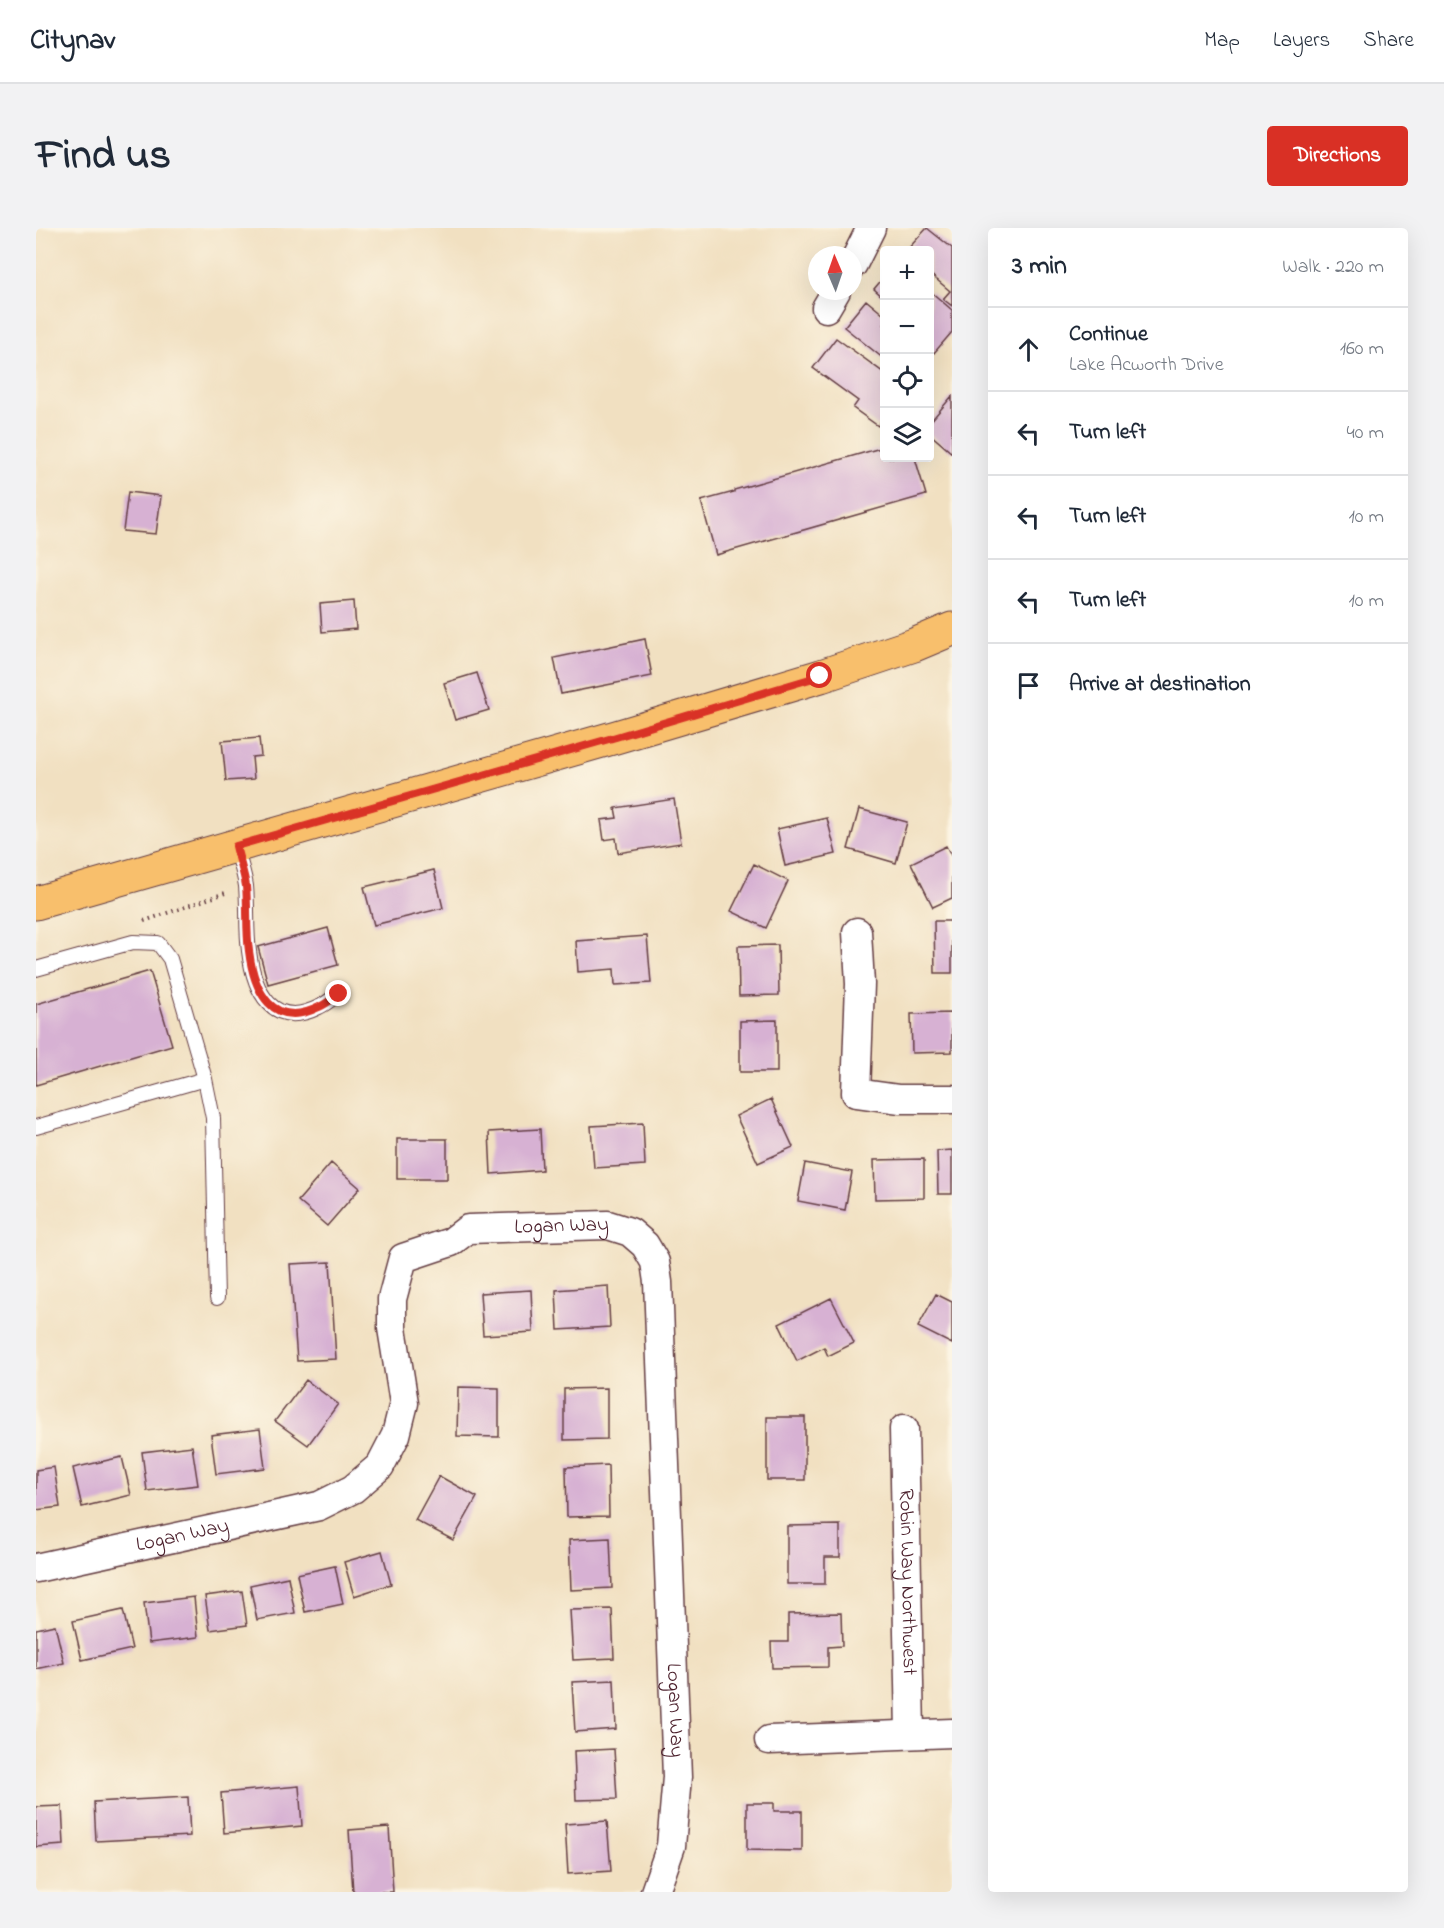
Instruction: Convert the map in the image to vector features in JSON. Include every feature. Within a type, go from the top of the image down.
[{"type":"main road","points":[[36,903],[616,737],[820,676],[914,645],[952,629]]},
{"type":"street","points":[[862,246],[871,228]]},
{"type":"street","points":[[857,932],[860,994],[856,1093],[899,1099],[952,1099]]},
{"type":"street","name":"Logan Way","points":[[36,1568],[319,1506],[353,1490],[380,1466],[396,1435],[404,1403],[392,1328],[392,1299],[403,1258],[452,1242],[468,1229],[608,1225],[630,1232],[645,1245],[655,1262],[658,1282],[677,1777],[671,1846],[655,1892]]},
{"type":"street","name":"Robin Way Northwest","points":[[904,1429],[910,1733]]},
{"type":"street","points":[[769,1740],[952,1733]]},
{"type":"lane","points":[[236,846],[246,886],[249,953],[256,982],[264,998],[277,1011],[295,1015],[319,1007],[339,994]]},
{"type":"lane","points":[[36,969],[133,942],[158,943],[170,959],[205,1078],[213,1118],[217,1298]]},
{"type":"lane","points":[[36,1126],[205,1078]]},
{"type":"path","points":[[133,923],[154,919],[246,886]]},
{"type":"building","points":[[927,228],[952,248],[952,306],[943,299],[950,291],[934,277],[934,246],[911,246]]},
{"type":"building","points":[[880,282],[880,294],[874,289]]},
{"type":"building","points":[[934,294],[952,310],[952,332],[934,353]]},
{"type":"building","points":[[866,300],[880,312],[880,356],[844,327]]},
{"type":"building","points":[[836,338],[880,370],[880,423],[878,426],[853,408],[858,401],[813,368]]},
{"type":"building","points":[[952,396],[952,453],[934,437],[934,417]]},
{"type":"building","points":[[880,448],[880,462],[916,462],[926,495],[716,555],[701,501],[734,492],[734,490]]},
{"type":"building","points":[[128,492],[161,496],[156,534],[123,531]]},
{"type":"building","points":[[354,601],[356,629],[322,632],[320,604]]},
{"type":"building","points":[[645,639],[652,676],[561,694],[554,658]]},
{"type":"building","points":[[477,673],[489,710],[455,720],[444,683]]},
{"type":"building","points":[[259,738],[261,756],[252,757],[254,779],[226,781],[222,741]]},
{"type":"building","points":[[674,799],[681,843],[618,853],[616,838],[604,840],[601,820],[617,818],[615,808]]},
{"type":"building","points":[[859,809],[907,822],[896,863],[848,849]]},
{"type":"building","points":[[827,818],[836,854],[785,866],[777,829]]},
{"type":"building","points":[[946,846],[952,857],[952,898],[933,907],[911,863]]},
{"type":"building","points":[[754,864],[788,881],[766,928],[731,911]]},
{"type":"building","points":[[434,870],[443,908],[374,925],[364,887]]},
{"type":"building","points":[[934,921],[952,921],[952,973],[935,973]]},
{"type":"building","points":[[328,928],[338,965],[268,984],[258,947]]},
{"type":"building","points":[[647,936],[651,983],[615,985],[614,969],[578,972],[576,941]]},
{"type":"building","points":[[778,945],[779,995],[739,996],[738,946]]},
{"type":"building","points":[[150,971],[172,1045],[36,1085],[36,1004]]},
{"type":"building","points":[[952,1013],[952,1052],[912,1053],[911,1014]]},
{"type":"building","points":[[777,1020],[777,1072],[740,1072],[740,1021]]},
{"type":"building","points":[[771,1099],[793,1147],[758,1163],[736,1116]]},
{"type":"building","points":[[643,1123],[645,1165],[594,1168],[591,1126]]},
{"type":"building","points":[[540,1129],[542,1170],[491,1174],[489,1132]]},
{"type":"building","points":[[397,1139],[447,1139],[447,1179],[397,1179]]},
{"type":"building","points":[[952,1150],[952,1194],[938,1194],[937,1151]]},
{"type":"building","points":[[924,1159],[924,1198],[875,1199],[874,1160]]},
{"type":"building","points":[[331,1163],[360,1188],[327,1226],[298,1201]]},
{"type":"building","points":[[805,1163],[852,1172],[845,1210],[798,1201]]},
{"type":"building","points":[[330,1262],[336,1359],[297,1361],[290,1264]]},
{"type":"building","points":[[608,1286],[610,1327],[558,1330],[556,1290]]},
{"type":"building","points":[[531,1290],[533,1332],[483,1335],[480,1293]]},
{"type":"building","points":[[936,1294],[952,1302],[952,1344],[918,1327]]},
{"type":"building","points":[[831,1298],[854,1343],[828,1356],[824,1347],[797,1361],[779,1324]]},
{"type":"building","points":[[306,1380],[338,1404],[308,1445],[275,1421]]},
{"type":"building","points":[[458,1387],[499,1388],[499,1437],[457,1436]]},
{"type":"building","points":[[607,1388],[607,1439],[564,1440],[564,1389]]},
{"type":"building","points":[[767,1417],[805,1417],[805,1480],[767,1480]]},
{"type":"building","points":[[260,1429],[265,1468],[216,1474],[211,1435]]},
{"type":"building","points":[[192,1446],[198,1485],[147,1491],[142,1452]]},
{"type":"building","points":[[122,1457],[131,1495],[82,1507],[73,1468]]},
{"type":"building","points":[[608,1465],[609,1516],[567,1517],[566,1467]]},
{"type":"building","points":[[54,1467],[60,1507],[36,1510],[36,1470]]},
{"type":"building","points":[[439,1476],[477,1497],[453,1540],[415,1520]]},
{"type":"building","points":[[840,1525],[840,1557],[825,1557],[825,1584],[787,1584],[787,1526]]},
{"type":"building","points":[[610,1538],[612,1588],[571,1590],[569,1540]]},
{"type":"building","points":[[382,1551],[391,1584],[354,1596],[344,1562]]},
{"type":"building","points":[[335,1566],[343,1604],[305,1612],[297,1574]]},
{"type":"building","points":[[288,1577],[295,1613],[257,1620],[250,1585]]},
{"type":"building","points":[[242,1591],[247,1625],[210,1630],[205,1596]]},
{"type":"building","points":[[194,1597],[198,1637],[149,1643],[144,1603]]},
{"type":"building","points":[[612,1609],[614,1658],[573,1660],[570,1610]]},
{"type":"building","points":[[123,1610],[132,1649],[82,1660],[73,1621]]},
{"type":"building","points":[[841,1613],[842,1646],[828,1647],[828,1667],[772,1668],[771,1642],[788,1642],[788,1614]]},
{"type":"building","points":[[55,1625],[64,1663],[36,1669],[36,1629]]},
{"type":"building","points":[[614,1680],[616,1729],[575,1732],[572,1682]]},
{"type":"building","points":[[614,1749],[617,1799],[576,1800],[574,1751]]},
{"type":"building","points":[[299,1786],[302,1826],[224,1833],[221,1793]]},
{"type":"building","points":[[188,1797],[190,1836],[96,1841],[94,1802]]},
{"type":"building","points":[[747,1803],[774,1803],[774,1811],[802,1811],[802,1851],[747,1850]]},
{"type":"building","points":[[62,1806],[64,1845],[36,1847],[36,1807]]},
{"type":"building","points":[[607,1821],[611,1871],[568,1874],[565,1824]]},
{"type":"building","points":[[389,1827],[393,1892],[353,1892],[349,1830]]},
{"type":"route","points":[[339,994],[319,1007],[295,1015],[277,1011],[264,998],[256,982],[249,953],[246,886],[236,846],[820,676]]}]
